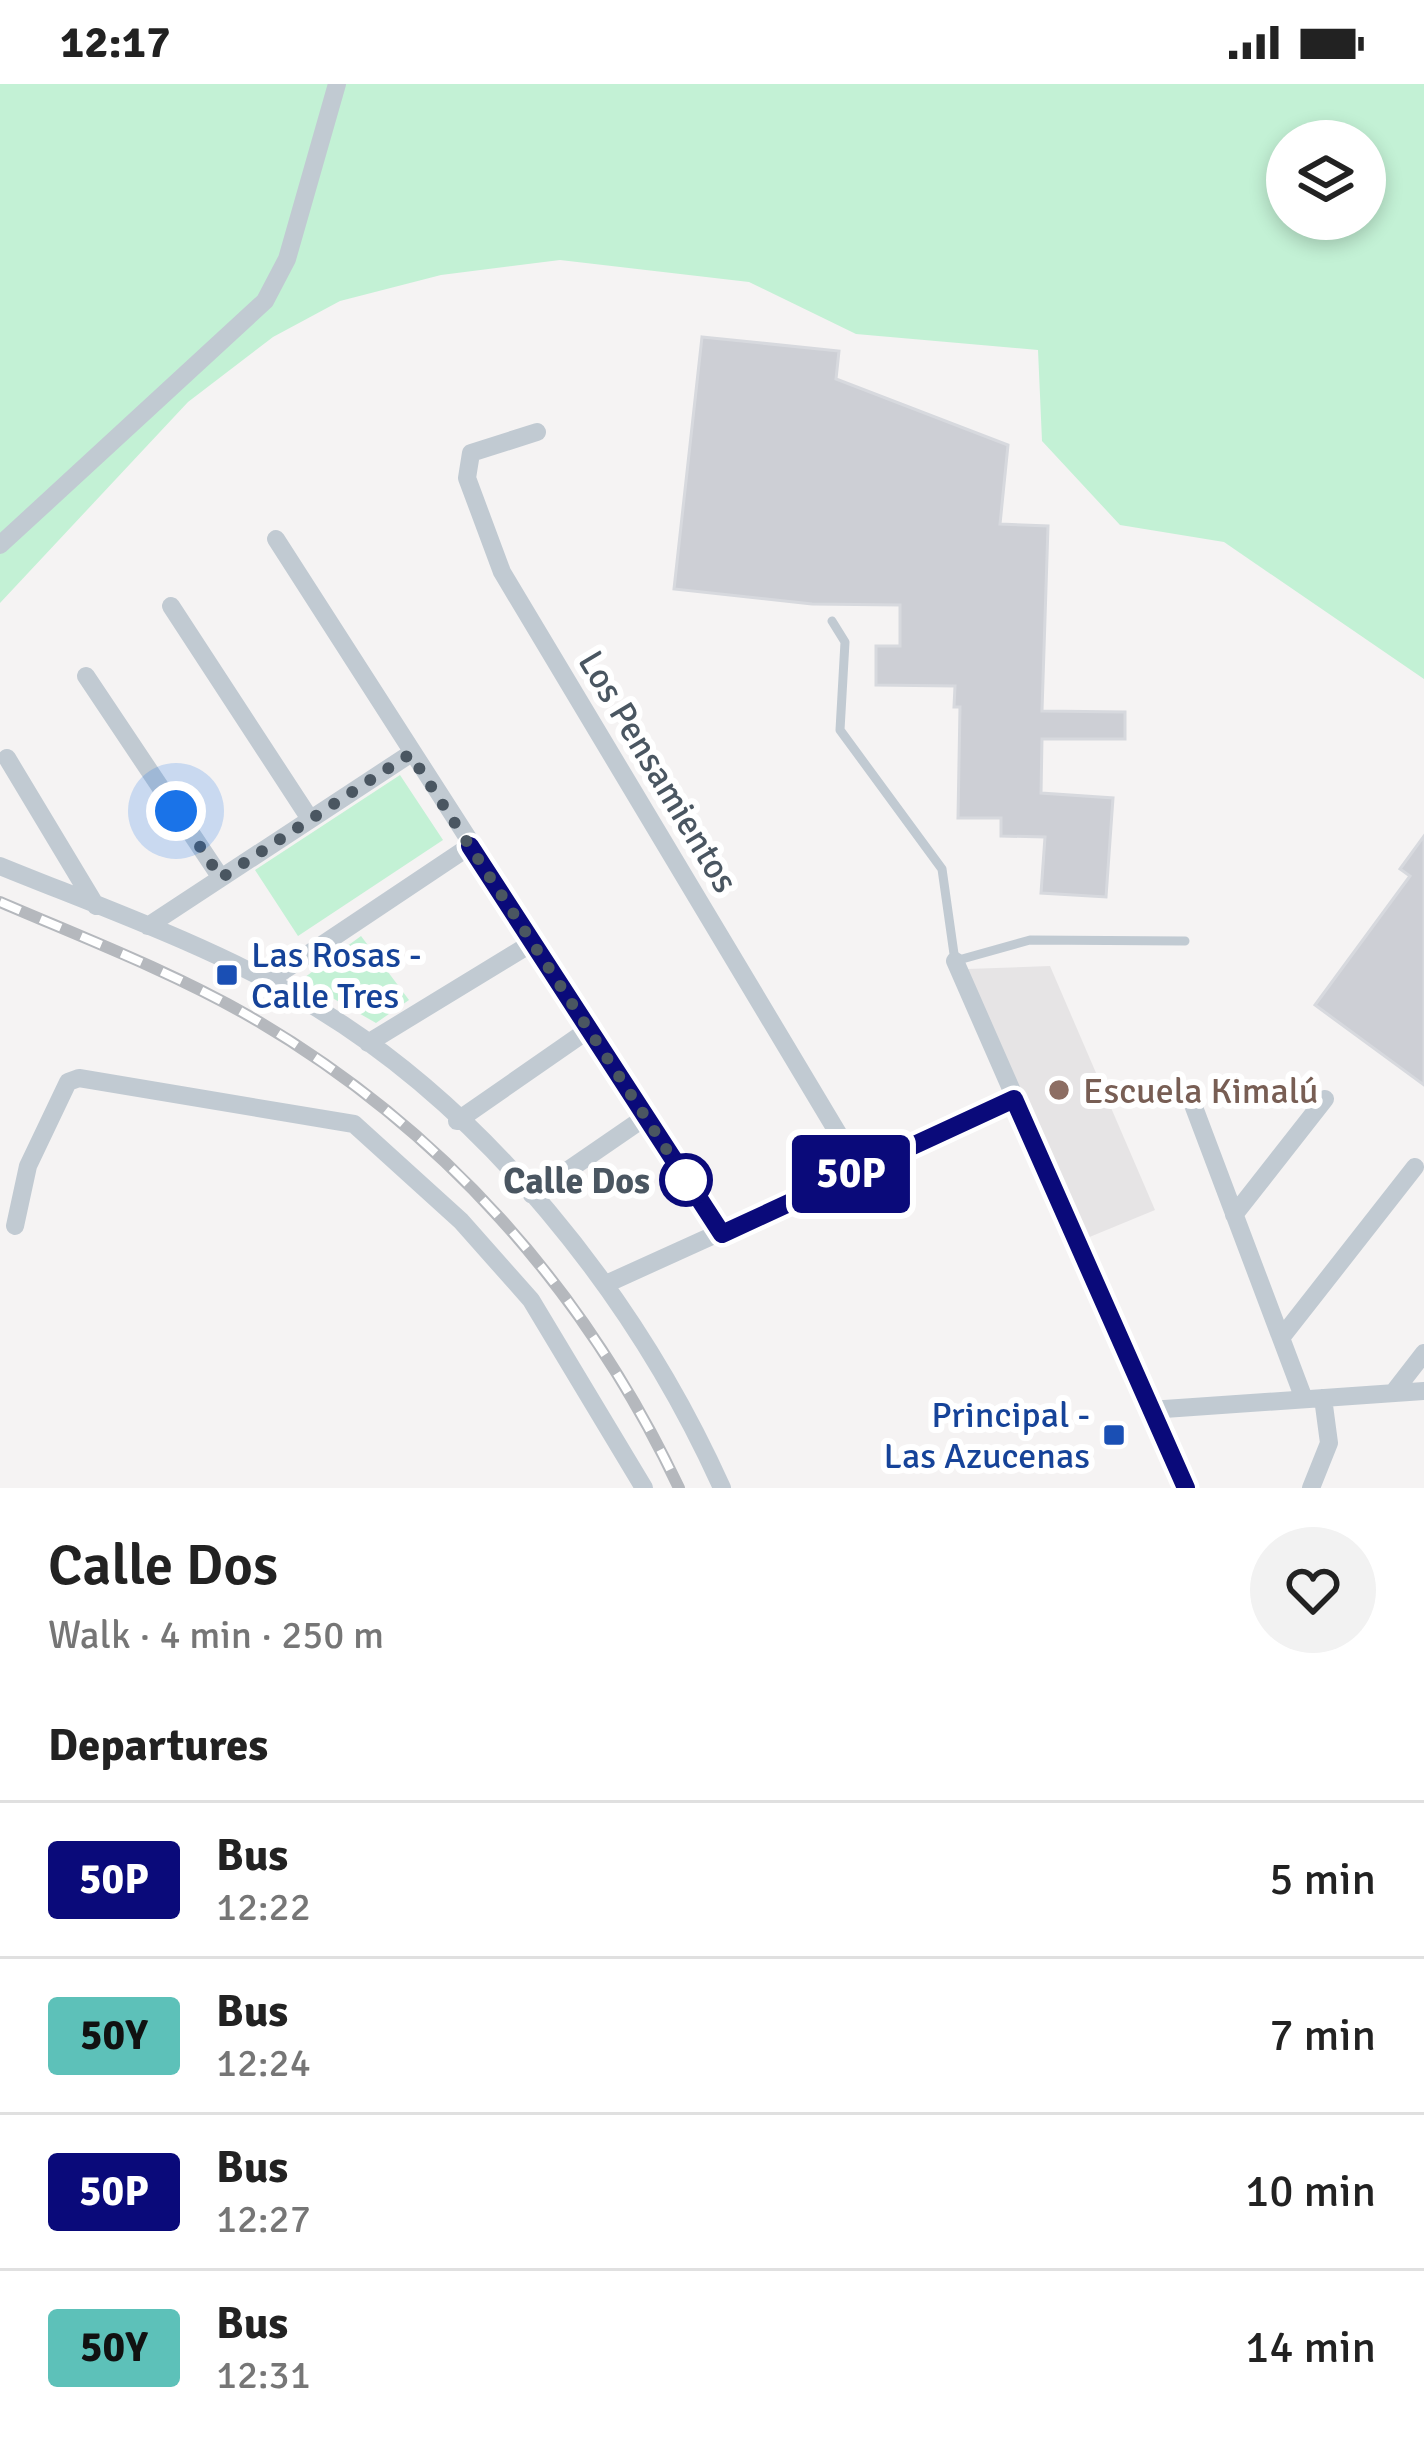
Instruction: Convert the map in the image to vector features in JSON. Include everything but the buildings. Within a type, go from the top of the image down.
[{"type":"street","points":[[0,545],[265,301],[287,259],[337,84]]},
{"type":"street","name":"Los Pensamientos","points":[[537,432],[471,453],[467,478],[502,572],[860,1170]]},
{"type":"street","points":[[275,539],[722,1234]]},
{"type":"street","points":[[171,606],[310,820]]},
{"type":"street","points":[[86,676],[221,878]]},
{"type":"street","points":[[148,926],[410,754]]},
{"type":"street","points":[[7,758],[96,905]]},
{"type":"street","points":[[268,981],[470,846]]},
{"type":"street","points":[[0,866],[268,981],[368,1043],[458,1121],[532,1195],[606,1285],[682,1406],[722,1488]]},
{"type":"street","points":[[368,1043],[532,943]]},
{"type":"street","points":[[955,961],[1186,1488]]},
{"type":"street","points":[[458,1121],[588,1030]]},
{"type":"street","points":[[15,1226],[35,1147],[68,1082],[79,1078],[354,1124],[461,1221],[531,1300],[644,1488]]},
{"type":"street","points":[[1189,1094],[1280,1338],[1313,1399],[1329,1443],[1311,1488]]},
{"type":"street","points":[[606,1285],[1014,1099]]},
{"type":"street","points":[[1234,1215],[1325,1099]]},
{"type":"street","points":[[532,1195],[644,1118]]},
{"type":"street","points":[[1280,1338],[1415,1167]]},
{"type":"street","points":[[1393,1393],[1424,1353]]},
{"type":"street","points":[[1150,1410],[1424,1391]]},
{"type":"lane","points":[[832,621],[845,642],[840,730],[942,869],[955,961],[1030,940],[1185,941]]},
{"type":"shaded area","name":"Escuela Kimalú","points":[[1050,966],[1155,1210],[1075,1243],[967,969]]},
{"type":"green space","points":[[0,84],[1424,84],[1424,679],[1224,542],[1120,525],[1042,441],[1038,350],[856,334],[749,282],[560,260],[441,275],[340,301],[273,337],[188,402],[0,603]]},
{"type":"green space","points":[[400,775],[443,840],[298,936],[255,870]]},
{"type":"green space","points":[[361,936],[409,1000],[376,1023],[301,980]]},
{"type":"railway","points":[[0,902],[249,1016],[384,1108],[444,1161],[552,1280],[599,1346],[679,1488]]},
{"type":"bus line","name":"50P","points":[[470,846],[722,1234],[1014,1099],[1113,1332],[1186,1488]]},
{"type":"place","name":"Las Rosas - Calle Tres","points":[[227,975]]},
{"type":"place","name":"Escuela Kimalú","points":[[1059,1090]]},
{"type":"place","name":"Calle Dos","points":[[686,1180]]},
{"type":"place","name":"Principal - Las Azucenas","points":[[1114,1435]]},
{"type":"route","points":[[176,811],[221,878],[410,754],[696,1195],[686,1180]]}]
